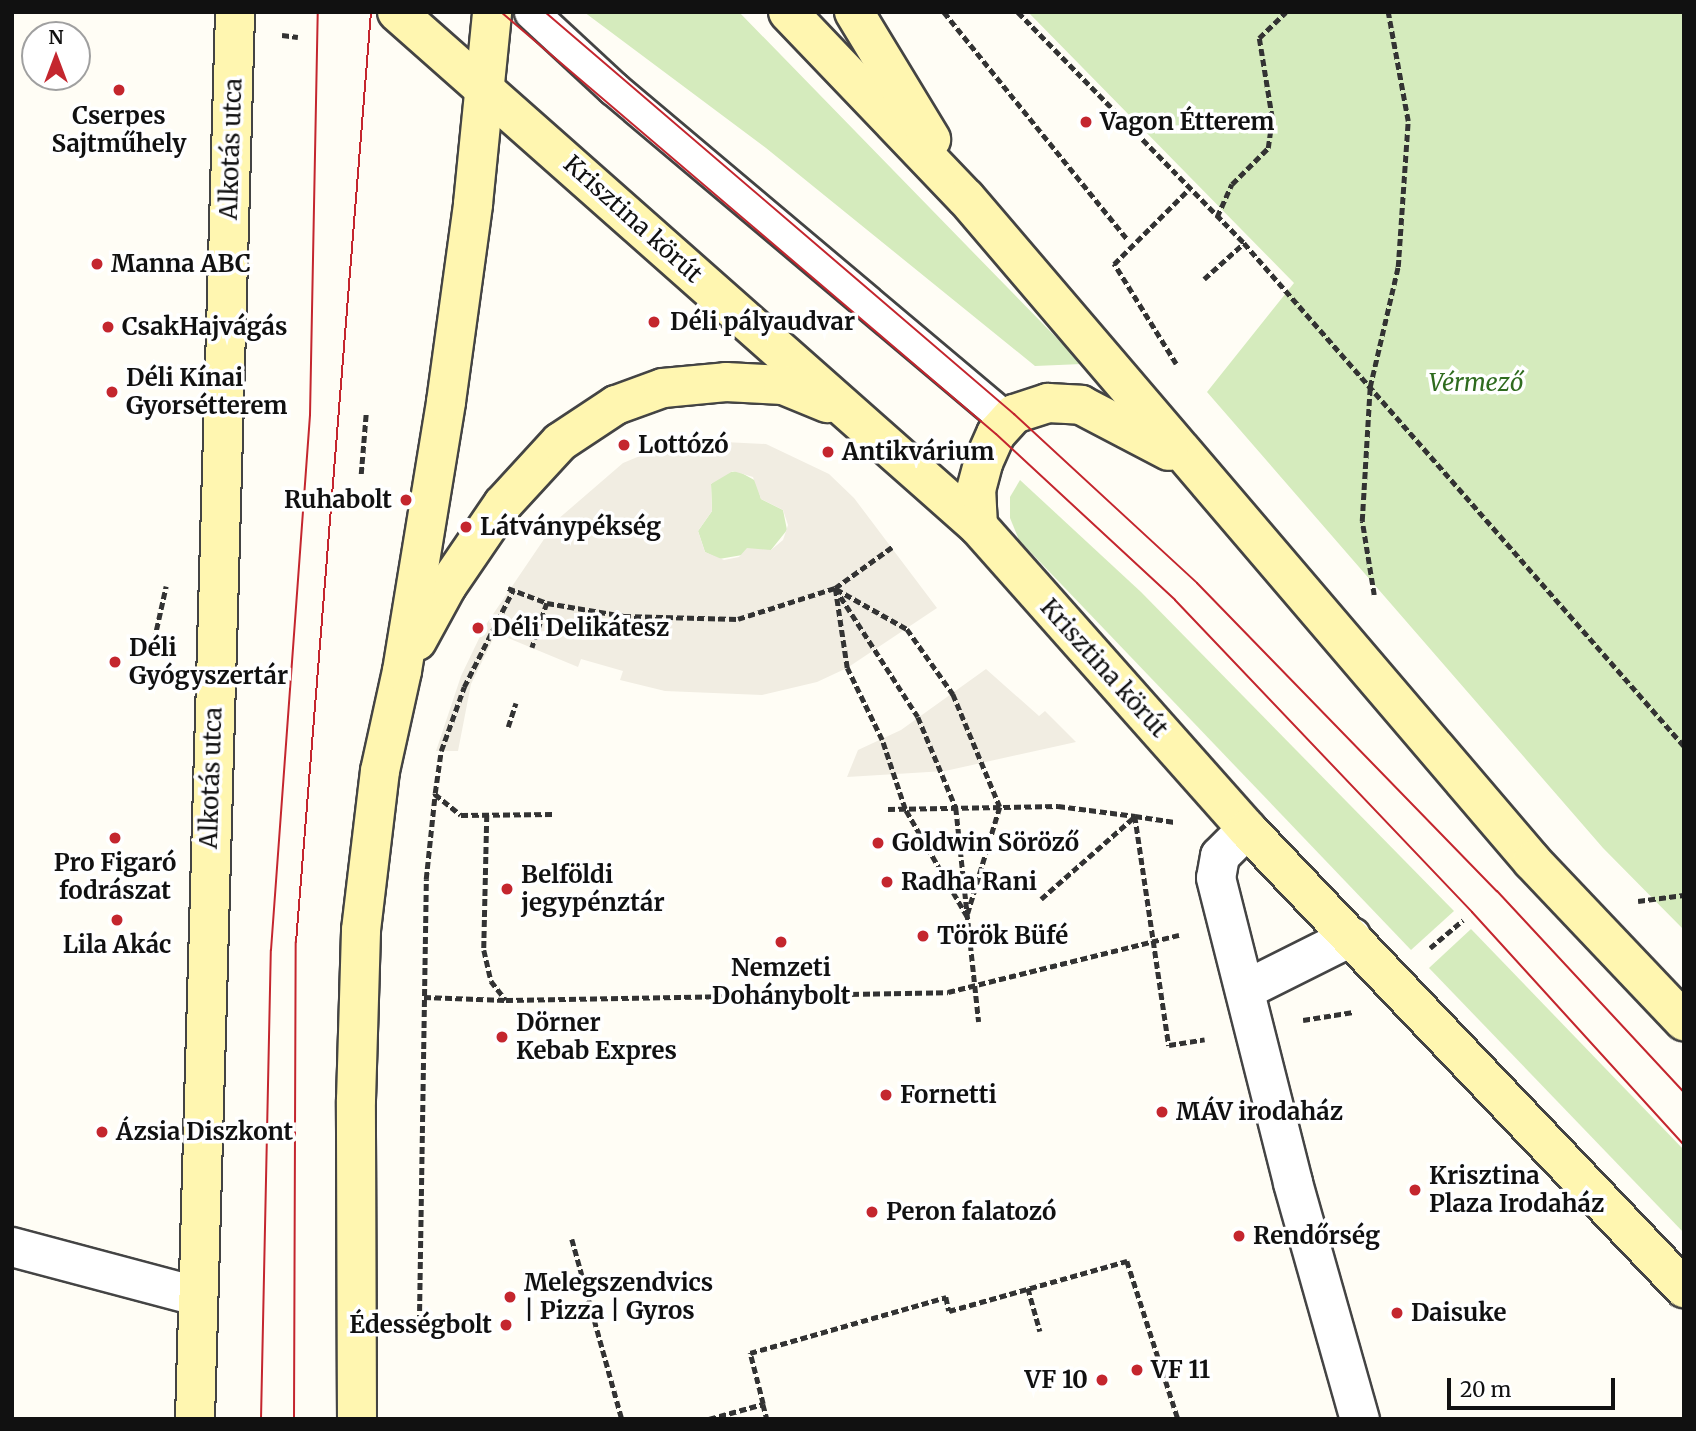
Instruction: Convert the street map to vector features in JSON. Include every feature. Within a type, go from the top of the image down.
[{"type":"street","name":"Alkotás utca","points":[[195,1419],[196,1296],[235,12]]},
{"type":"street","name":"Krisztina körút","points":[[397,12],[978,526],[1247,829],[1684,1288]]},
{"type":"street","name":"Krisztina körút","points":[[414,12],[485,88]]},
{"type":"street","points":[[357,1419],[356,1100],[361,930],[380,771],[402,671],[448,389],[492,12]]},
{"type":"street","points":[[788,12],[966,198],[1186,460],[1532,861],[1684,1021]]},
{"type":"street","points":[[854,12],[966,198]]},
{"type":"street","points":[[402,671],[447,586],[503,504],[560,442],[616,405],[663,388],[726,382],[783,385],[852,414]]},
{"type":"street","points":[[978,526],[976,490],[983,463],[996,434],[1008,421],[1048,403],[1081,405],[1186,460]]},
{"type":"street","points":[[1247,829],[1220,856],[1216,878],[1293,1183],[1360,1419]]},
{"type":"street","points":[[1245,990],[1351,937]]},
{"type":"street","points":[[12,1247],[196,1296]]},
{"type":"lane","points":[[531,12],[613,88],[1008,421]]},
{"type":"path","points":[[944,12],[1128,240]]},
{"type":"path","points":[[1018,12],[1244,243],[1684,746]]},
{"type":"path","points":[[1217,217],[1232,184],[1268,148],[1272,118],[1259,38],[1286,12]]},
{"type":"path","points":[[1374,595],[1362,521],[1370,387],[1398,267],[1408,121],[1388,12]]},
{"type":"path","points":[[1114,264],[1189,189]]},
{"type":"path","points":[[1204,279],[1244,243]]},
{"type":"path","points":[[361,474],[366,414]]},
{"type":"path","points":[[419,1332],[426,879],[435,793],[441,751],[464,687],[510,589],[547,603],[624,617],[738,619],[835,588],[892,547]]},
{"type":"path","points":[[835,588],[907,629],[953,694],[1000,807],[967,917]]},
{"type":"path","points":[[835,588],[918,718],[956,808],[979,1023]]},
{"type":"path","points":[[835,588],[847,668],[882,740],[905,809],[967,917]]},
{"type":"path","points":[[532,648],[547,603]]},
{"type":"path","points":[[508,727],[516,702]]},
{"type":"path","points":[[435,793],[461,815],[553,814]]},
{"type":"path","points":[[888,809],[1058,806],[1184,824]]},
{"type":"path","points":[[487,815],[484,950],[491,981],[506,1000]]},
{"type":"path","points":[[1041,899],[1135,816]]},
{"type":"path","points":[[1135,816],[1169,1045]]},
{"type":"path","points":[[1630,902],[1684,895]]},
{"type":"path","points":[[1427,950],[1463,920]]},
{"type":"path","points":[[424,997],[506,1000],[948,992],[1227,923]]},
{"type":"path","points":[[572,1238],[622,1419]]},
{"type":"path","points":[[766,1419],[750,1353],[946,1297],[950,1311],[1127,1261],[1178,1419]]},
{"type":"path","points":[[1028,1288],[1040,1331]]},
{"type":"path","points":[[709,1419],[763,1404]]},
{"type":"green space","points":[[584,12],[739,12],[1082,364],[1035,366],[766,148]]},
{"type":"green space","name":"Vérmező","points":[[1028,12],[1684,12],[1684,930],[1603,848],[1207,392],[1294,283]]},
{"type":"green space","points":[[738,471],[756,481],[761,499],[783,510],[787,530],[771,550],[719,559],[705,552],[698,531],[712,511],[711,484],[723,473]]},
{"type":"green space","points":[[1020,480],[1141,592],[1454,911],[1411,950],[1019,540],[1010,518],[1010,497]]},
{"type":"green space","points":[[1471,929],[1684,1150],[1684,1233],[1429,968]]},
{"type":"shaded area","points":[[704,441],[766,444],[829,474],[854,498],[937,608],[847,668],[817,682],[762,695],[665,691],[620,680],[623,671],[581,659],[578,667],[496,633],[471,684],[458,751],[436,751],[461,676],[485,626],[557,520],[623,463],[664,446]],"holes":[[[733,471],[753,477],[761,499],[783,510],[788,525],[783,540],[771,550],[747,548],[739,557],[724,560],[705,552],[698,531],[712,511],[711,484]]]},
{"type":"shaded area","points":[[986,669],[1039,716],[1045,711],[1076,742],[945,771],[847,777],[858,750],[901,730]]},
{"type":"tram line","points":[[261,1419],[271,950],[310,415],[318,12]]},
{"type":"tram line","points":[[294,1419],[296,942],[371,12]]},
{"type":"tram line","points":[[501,12],[996,434],[1175,600],[1472,912],[1684,1145]]},
{"type":"tram line","points":[[545,12],[1014,414],[1197,583],[1497,891],[1684,1092]]},
{"type":"place","name":"Cserpes Sajtműhely","points":[[119,90]]},
{"type":"place","name":"Vagon Étterem","points":[[1086,122]]},
{"type":"place","name":"Manna ABC","points":[[97,264]]},
{"type":"place","name":"Déli pályaudvar","points":[[654,322]]},
{"type":"place","name":"CsakHajvágás","points":[[108,327]]},
{"type":"place","name":"Déli Kínai Gyorsétterem","points":[[112,392]]},
{"type":"place","name":"Lottózó","points":[[624,445]]},
{"type":"place","name":"Antikvárium","points":[[828,452]]},
{"type":"place","name":"Ruhabolt","points":[[406,500]]},
{"type":"place","name":"Látványpékség","points":[[466,527]]},
{"type":"place","name":"Déli Delikátesz","points":[[478,628]]},
{"type":"place","name":"Déli Gyógyszertár","points":[[115,662]]},
{"type":"place","name":"Pro Figaró fodrászat","points":[[115,838]]},
{"type":"place","name":"Goldwin Söröző","points":[[878,843]]},
{"type":"place","name":"Radha Rani","points":[[887,882]]},
{"type":"place","name":"Belföldi jegypénztár","points":[[507,889]]},
{"type":"place","name":"Lila Akác","points":[[117,920]]},
{"type":"place","name":"Török Büfé","points":[[923,936]]},
{"type":"place","name":"Nemzeti Dohánybolt","points":[[781,942]]},
{"type":"place","name":"Dörner Kebab Expres","points":[[502,1037]]},
{"type":"place","name":"Fornetti","points":[[886,1095]]},
{"type":"place","name":"MÁV irodaház","points":[[1162,1112]]},
{"type":"place","name":"Ázsia Diszkont","points":[[102,1132]]},
{"type":"place","name":"Krisztina Plaza Irodaház","points":[[1415,1190]]},
{"type":"place","name":"Peron falatozó","points":[[872,1212]]},
{"type":"place","name":"Rendőrség","points":[[1239,1236]]},
{"type":"place","name":"Melegszendvics | Pizza | Gyros","points":[[510,1297]]},
{"type":"place","name":"Daisuke","points":[[1397,1313]]},
{"type":"place","name":"Édességbolt","points":[[506,1325]]},
{"type":"place","name":"VF 11","points":[[1137,1370]]},
{"type":"place","name":"VF 10","points":[[1102,1380]]}]
